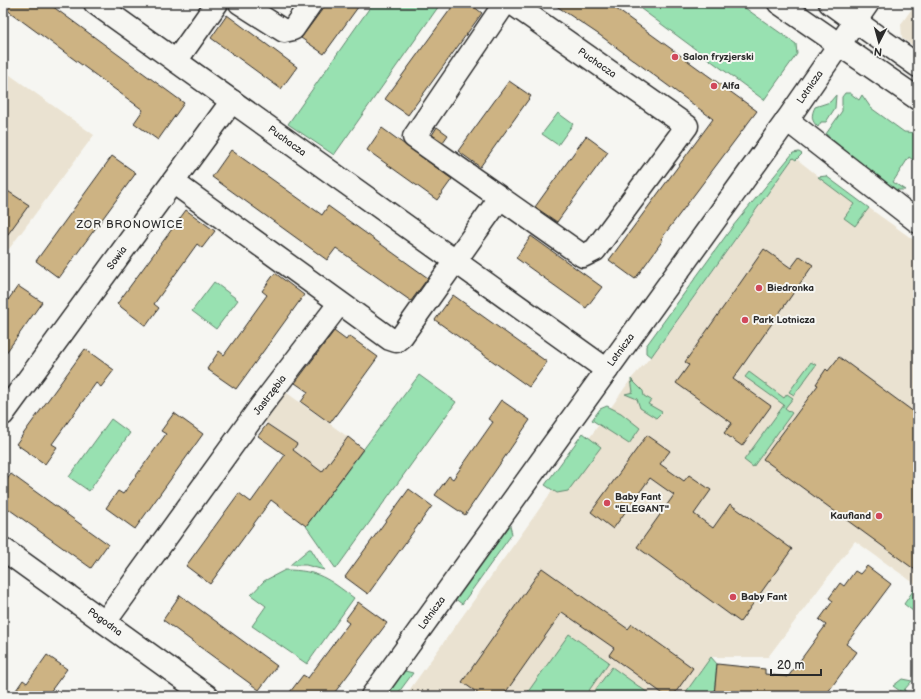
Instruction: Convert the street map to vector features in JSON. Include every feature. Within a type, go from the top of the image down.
[{"type":"street","name":"Puchacza","points":[[95,3],[607,370]]},
{"type":"street","points":[[176,61],[217,3]]},
{"type":"street","points":[[240,3],[284,31],[293,29],[311,3]]},
{"type":"street","points":[[779,3],[918,100]]},
{"type":"street","points":[[830,3],[918,66]]},
{"type":"street","name":"Lotnicza","points":[[372,696],[787,120],[868,3]]},
{"type":"street","name":"Puchacza","points":[[513,4],[687,126],[595,250],[582,256],[500,198],[414,137],[503,6],[513,4]]},
{"type":"street","name":"Sowia","points":[[3,414],[175,184],[232,101]]},
{"type":"street","points":[[787,120],[918,222]]},
{"type":"street","points":[[175,184],[339,304],[390,339],[396,341],[402,336],[456,263],[500,198]]},
{"type":"street","name":"Jastrzębia","points":[[105,622],[261,406],[339,304]]},
{"type":"street","name":"Pogodna","points":[[3,549],[207,696]]},
{"type":"shaded area","points":[[916,3],[918,3],[918,49],[902,38],[901,24]]},
{"type":"shaded area","points":[[3,70],[94,135],[9,249],[6,248],[3,252]]},
{"type":"shaded area","points":[[794,157],[854,204],[855,226],[869,208],[918,243],[918,586],[855,541],[768,657],[711,657],[683,696],[405,696],[631,379],[656,351]]},
{"type":"shaded area","points":[[280,388],[348,437],[291,515],[272,501],[303,458],[293,450],[297,444],[258,417]]},
{"type":"green space","points":[[373,3],[441,3],[334,155],[288,124]]},
{"type":"green space","points":[[633,3],[738,3],[796,44],[797,54],[764,100]]},
{"type":"green space","points":[[845,93],[850,93],[859,100],[862,95],[871,108],[904,132],[918,133],[918,154],[913,160],[909,157],[893,182],[905,190],[891,190],[826,134],[842,111],[842,97]]},
{"type":"green space","points":[[836,95],[835,108],[826,122],[821,122],[818,127],[812,118],[815,107],[830,102]]},
{"type":"green space","points":[[558,113],[573,124],[558,145],[542,134]]},
{"type":"green space","points":[[799,152],[802,154],[796,160],[793,158],[651,357],[646,353],[646,346],[733,226],[793,153]]},
{"type":"green space","points":[[826,176],[869,208],[855,226],[844,218],[854,204],[818,177]]},
{"type":"green space","points":[[214,282],[238,300],[216,329],[192,311]]},
{"type":"green space","points":[[811,362],[816,365],[794,395],[789,392]]},
{"type":"green space","points":[[749,372],[784,398],[787,394],[793,398],[785,408],[792,413],[753,467],[744,460],[784,405],[745,377]]},
{"type":"green space","points":[[419,375],[456,402],[336,569],[306,526]]},
{"type":"green space","points":[[631,379],[643,391],[644,396],[651,400],[648,404],[662,412],[656,418],[640,408],[637,399],[625,394],[633,392]]},
{"type":"green space","points":[[607,406],[621,413],[640,428],[629,444],[592,420],[600,409]]},
{"type":"green space","points":[[111,419],[130,433],[89,491],[69,477]]},
{"type":"green space","points":[[583,433],[601,447],[568,491],[557,493],[545,485]]},
{"type":"green space","points":[[509,522],[512,534],[462,604],[454,598]]},
{"type":"green space","points":[[309,549],[311,549],[324,570],[306,565],[290,565]]},
{"type":"green space","points":[[285,570],[297,570],[315,574],[330,581],[354,598],[307,664],[252,626],[266,606],[251,595],[264,581]]},
{"type":"green space","points":[[917,585],[918,586],[918,615],[904,604]]},
{"type":"green space","points":[[569,634],[609,662],[585,696],[525,696]]},
{"type":"green space","points":[[711,657],[717,664],[714,696],[683,696]]},
{"type":"green space","points":[[612,667],[652,696],[591,696]]},
{"type":"green space","points":[[401,670],[413,673],[396,696],[383,696]]},
{"type":"green space","points":[[902,679],[912,681],[904,690],[912,696],[907,696],[893,686]]},
{"type":"building","points":[[3,3],[48,3],[184,103],[158,140],[134,123],[143,110],[3,7]]},
{"type":"building","points":[[327,3],[361,3],[324,54],[301,38]]},
{"type":"building","points":[[455,3],[469,3],[482,13],[408,115],[385,99]]},
{"type":"building","points":[[552,3],[608,3],[757,111],[661,239],[663,240],[635,279],[609,260],[713,119],[601,36]]},
{"type":"building","points":[[227,15],[297,67],[281,89],[211,38]]},
{"type":"building","points":[[509,81],[531,96],[480,167],[458,151]]},
{"type":"building","points":[[437,127],[448,135],[443,142],[432,135]]},
{"type":"building","points":[[382,128],[452,179],[437,200],[367,150]]},
{"type":"building","points":[[586,136],[608,152],[557,222],[535,207]]},
{"type":"building","points":[[231,150],[322,215],[328,206],[428,278],[411,301],[336,248],[327,260],[212,177]]},
{"type":"building","points":[[112,156],[136,173],[59,278],[36,261]]},
{"type":"building","points":[[3,188],[29,205],[3,241]]},
{"type":"building","points":[[186,210],[215,231],[202,248],[197,244],[154,304],[159,308],[146,326],[117,304]]},
{"type":"building","points":[[531,236],[602,287],[586,308],[516,258]]},
{"type":"building","name":"Park Lotnicza","points":[[764,249],[791,268],[800,256],[813,265],[733,379],[771,406],[742,446],[724,433],[732,423],[676,383],[689,365],[685,362]]},
{"type":"building","points":[[275,273],[304,295],[236,389],[207,369],[219,351],[224,355],[267,295],[262,291]]},
{"type":"building","points":[[18,286],[42,302],[3,357],[3,307]]},
{"type":"building","points":[[453,295],[547,362],[529,387],[435,320]]},
{"type":"building","points":[[334,331],[346,340],[349,336],[378,357],[330,423],[301,402],[308,392],[295,383]]},
{"type":"building","points":[[85,349],[114,370],[101,387],[96,383],[52,444],[57,447],[45,464],[16,444]]},
{"type":"building","name":"Kaufland","points":[[839,357],[918,415],[918,572],[763,459],[818,385],[816,384],[826,369],[828,371]]},
{"type":"building","points":[[501,400],[530,420],[465,515],[435,495],[449,476],[453,479],[493,422],[488,419]]},
{"type":"building","points":[[174,413],[203,434],[135,529],[106,508],[118,491],[123,494],[166,434],[161,431]]},
{"type":"building","points":[[267,424],[297,444],[293,450],[322,472],[348,437],[363,449],[306,526],[271,500],[210,584],[186,566],[239,493],[251,502],[285,455],[258,436]]},
{"type":"building","points":[[647,435],[670,451],[660,464],[684,481],[689,475],[711,490],[694,514],[713,528],[730,504],[792,549],[740,622],[637,547],[674,495],[650,478],[613,529],[591,512]]},
{"type":"building","points":[[11,474],[108,544],[91,568],[3,505],[3,485]]},
{"type":"building","points":[[409,489],[432,506],[368,594],[345,577]]},
{"type":"building","points":[[867,566],[891,584],[846,644],[857,652],[825,696],[714,696],[717,664],[765,669],[765,674],[788,677],[826,625],[819,620],[833,601],[829,598],[840,583],[844,586],[855,571],[860,574]]},
{"type":"building","points":[[542,568],[628,629],[632,624],[693,668],[673,696],[666,696],[609,655],[614,648],[562,612],[503,696],[482,696],[462,682]]},
{"type":"building","points":[[180,595],[277,666],[259,690],[163,620]]},
{"type":"building","points":[[358,602],[387,623],[332,696],[287,696],[303,675],[308,678],[349,623],[345,620]]},
{"type":"building","points":[[47,655],[67,669],[47,696],[12,696],[23,680],[27,683]]},
{"type":"place","name":"Salon fryzjerski","points":[[675,57]]},
{"type":"place","name":"Alfa","points":[[714,86]]},
{"type":"place","name":"Biedronka","points":[[759,288]]},
{"type":"place","name":"Park Lotnicza","points":[[745,320]]},
{"type":"place","name":"Baby Fant \"ELEGANT\"","points":[[607,503]]},
{"type":"place","name":"Kaufland","points":[[879,516]]},
{"type":"place","name":"Baby Fant","points":[[733,597]]},
{"type":"district","name":"ZOR BRONOWICE","points":[[130,224]]}]
